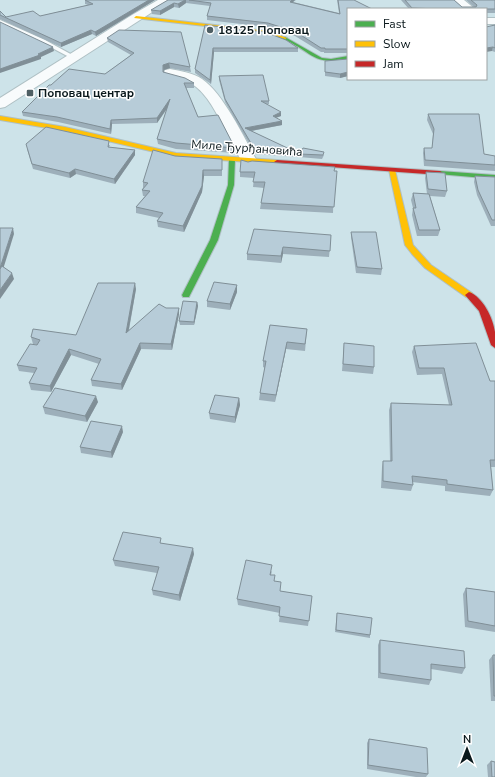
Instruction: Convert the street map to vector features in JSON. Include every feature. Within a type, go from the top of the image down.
[{"type":"street","points":[[0,104],[136,17],[166,0]]},
{"type":"street","points":[[457,0],[468,8]]},
{"type":"street","points":[[136,17],[267,32],[291,40],[323,59],[347,58]]},
{"type":"street","points":[[170,73],[198,82],[207,90],[230,126],[249,161]]},
{"type":"street","name":"Миле Ђурђановића","points":[[0,118],[65,129],[176,155],[495,178]]},
{"type":"street","points":[[186,295],[214,240],[231,185],[232,159]]},
{"type":"street","points":[[392,170],[408,241],[415,255],[437,274],[474,298],[484,313],[495,345]]},
{"type":"lane","points":[[0,22],[43,41],[73,57]]},
{"type":"building","points":[[85,0],[149,0],[95,32],[91,30],[61,43],[0,15],[0,11],[6,17],[33,11],[40,16],[93,4]]},
{"type":"building","points":[[168,0],[185,0],[178,4],[174,3],[160,11],[151,10]]},
{"type":"building","points":[[189,0],[292,0],[290,2],[340,14],[338,0],[354,0],[370,8],[347,8],[347,49],[325,49],[296,32],[268,23],[207,16],[211,3]]},
{"type":"building","points":[[405,0],[454,0],[462,7],[476,7],[477,5],[471,0],[495,0],[495,9],[412,8]]},
{"type":"building","points":[[0,22],[53,47],[38,54],[40,55],[0,69]]},
{"type":"building","points":[[205,25],[265,32],[286,40],[298,48],[213,48],[210,80],[195,69]]},
{"type":"building","points":[[495,25],[495,48],[487,48],[487,27]]},
{"type":"building","points":[[119,30],[181,32],[190,67],[169,63],[163,65],[163,72],[185,78],[194,83],[184,83],[198,117],[218,115],[235,148],[176,143],[157,139],[170,99],[157,118],[111,120],[110,129],[57,117],[22,112],[49,85],[51,85],[69,69],[105,74],[134,53],[107,38]]},
{"type":"building","points":[[347,59],[347,72],[340,74],[325,72],[325,61]]},
{"type":"building","points":[[263,75],[269,101],[261,101],[281,112],[273,116],[282,121],[245,128],[298,153],[255,150],[225,99],[219,76]]},
{"type":"building","points":[[428,114],[479,114],[484,154],[495,156],[495,165],[425,160],[424,148],[432,148],[434,129]]},
{"type":"building","points":[[46,127],[109,141],[108,147],[135,150],[114,179],[75,169],[69,173],[32,164],[26,144]]},
{"type":"building","points":[[303,148],[324,152],[323,155],[299,154]]},
{"type":"building","points":[[153,150],[175,156],[222,159],[222,170],[203,170],[202,186],[183,226],[157,221],[163,213],[136,207],[150,191],[142,190],[148,183],[143,182]]},
{"type":"building","points":[[241,160],[248,162],[252,161],[335,167],[334,171],[337,171],[334,207],[261,203],[265,182],[253,182],[255,172],[240,172]]},
{"type":"building","points":[[426,172],[445,173],[447,191],[428,189]]},
{"type":"building","points":[[475,176],[495,177],[495,220],[492,220],[478,190]]},
{"type":"building","points":[[413,193],[429,194],[440,230],[419,230],[413,208],[416,208]]},
{"type":"building","points":[[0,228],[13,228],[0,268]]},
{"type":"building","points":[[254,229],[331,235],[330,251],[283,247],[281,256],[247,254]]},
{"type":"building","points":[[351,232],[376,232],[382,269],[357,267]]},
{"type":"building","points":[[2,266],[12,273],[0,290],[0,269]]},
{"type":"building","points":[[214,282],[237,285],[230,304],[207,301]]},
{"type":"building","points":[[98,283],[135,283],[126,333],[159,304],[166,308],[179,308],[171,344],[140,343],[121,384],[91,380],[101,359],[69,349],[50,386],[29,383],[37,368],[17,365],[30,344],[37,345],[40,340],[31,337],[33,329],[76,335]]},
{"type":"building","points":[[183,301],[197,302],[194,322],[179,321]]},
{"type":"building","points":[[270,325],[307,329],[305,344],[287,342],[276,395],[260,393],[266,361],[263,361]]},
{"type":"building","points":[[344,343],[374,346],[374,367],[343,364]]},
{"type":"building","points":[[476,343],[490,381],[495,381],[495,460],[490,460],[493,490],[447,484],[447,480],[412,476],[413,485],[383,481],[383,461],[392,461],[391,403],[452,405],[444,368],[419,368],[414,346]]},
{"type":"building","points":[[55,388],[96,396],[85,416],[43,407]]},
{"type":"building","points":[[215,395],[239,398],[235,417],[209,413]]},
{"type":"building","points":[[91,421],[122,426],[111,452],[80,447]]},
{"type":"building","points":[[123,532],[161,538],[160,543],[193,548],[179,595],[152,590],[159,567],[113,560]]},
{"type":"building","points":[[246,560],[272,565],[270,575],[275,575],[274,581],[281,582],[280,591],[312,596],[309,621],[279,616],[280,607],[237,599]]},
{"type":"building","points":[[466,588],[495,592],[495,626],[468,621]]},
{"type":"building","points":[[337,613],[372,618],[370,635],[336,630]]},
{"type":"building","points":[[380,640],[464,651],[465,668],[431,664],[431,680],[380,673]]},
{"type":"building","points":[[493,655],[495,655],[495,696],[494,696]]},
{"type":"building","points":[[369,739],[427,748],[428,774],[368,765]]},
{"type":"building","points":[[491,761],[495,762],[495,777],[492,777]]},
{"type":"traffic: fast","points":[[285,38],[321,59],[331,60],[347,58]]},
{"type":"traffic: fast","points":[[186,295],[214,240],[231,185],[232,159]]},
{"type":"traffic: fast","points":[[440,173],[495,177]]},
{"type":"traffic: slow","points":[[136,17],[267,32],[285,38]]},
{"type":"traffic: slow","points":[[0,118],[65,129],[176,155],[277,162]]},
{"type":"traffic: slow","points":[[392,170],[409,245],[414,253],[428,267],[469,295]]},
{"type":"traffic: jam","points":[[277,162],[440,173]]},
{"type":"traffic: jam","points":[[469,295],[483,311],[495,345]]},
{"type":"place","name":"18125 Поповац","points":[[210,30]]},
{"type":"place","name":"Поповац центар","points":[[30,93]]}]
